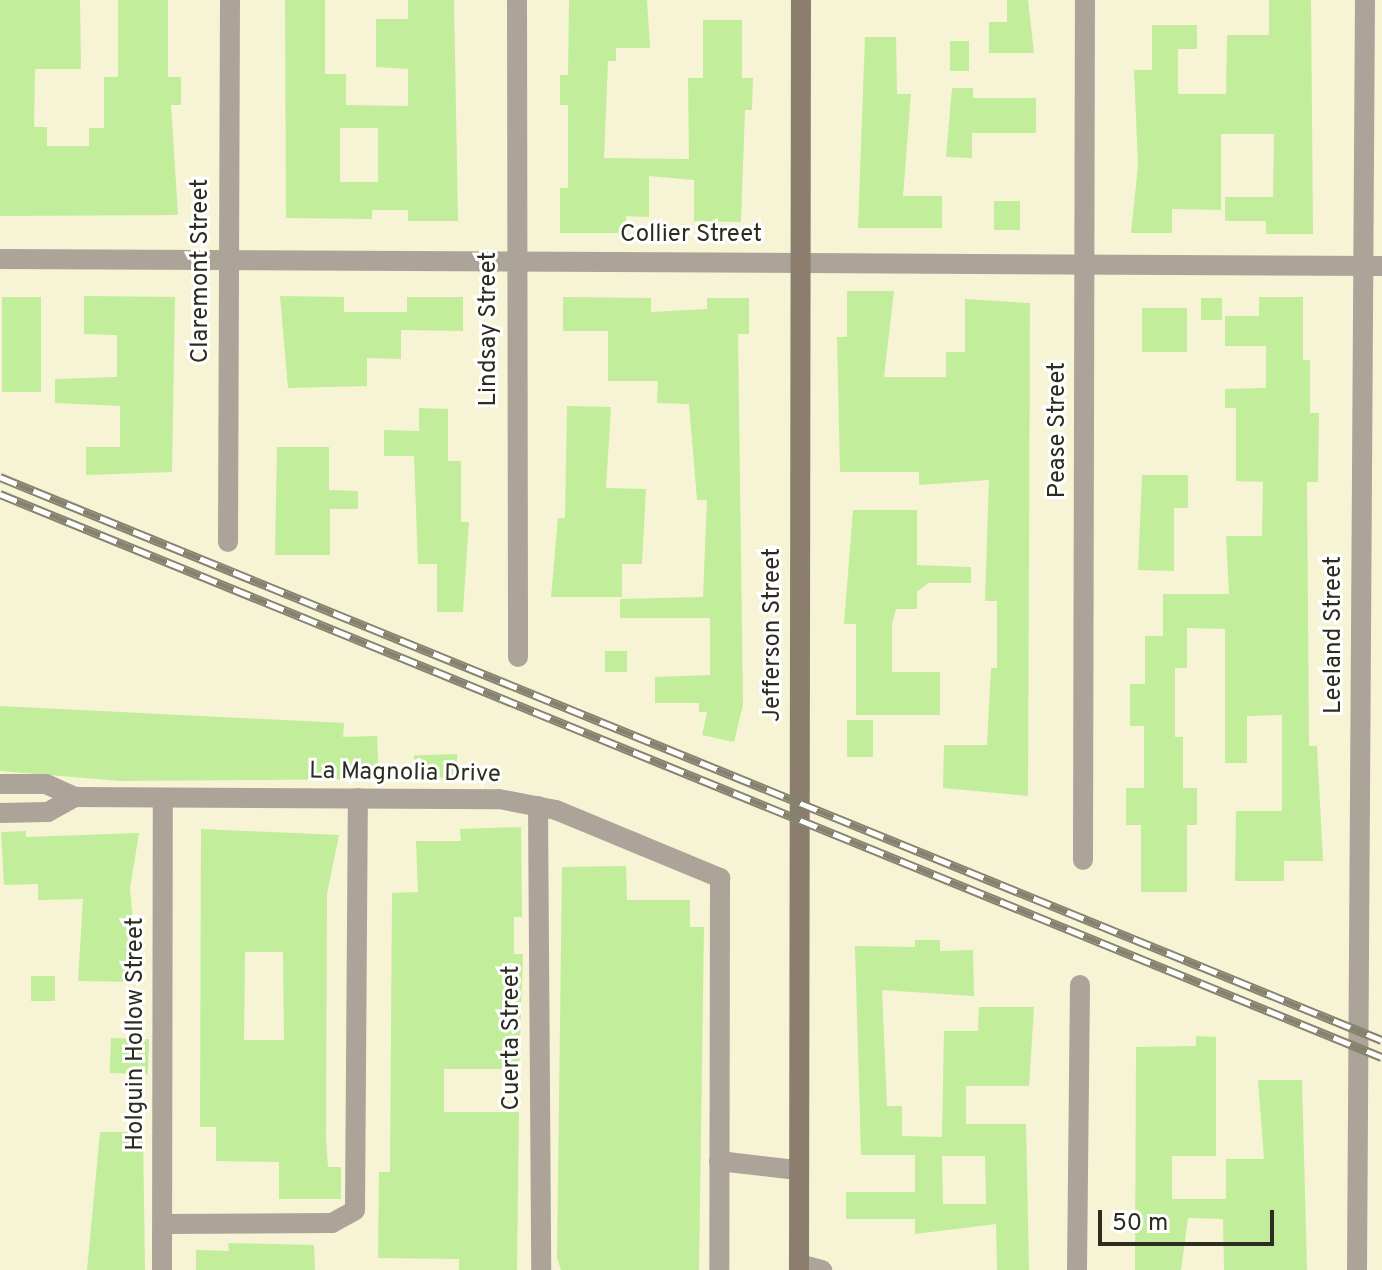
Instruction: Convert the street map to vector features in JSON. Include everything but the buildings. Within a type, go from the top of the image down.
[{"type":"street","name":"Claremont Street","points":[[228,542],[230,0]]},
{"type":"street","name":"Lindsay Street","points":[[517,0],[518,657]]},
{"type":"street","name":"Jefferson Street","points":[[799,1267],[801,0]]},
{"type":"street","name":"Pease Street","points":[[1083,860],[1085,0]]},
{"type":"street","name":"Leeland Street","points":[[1357,1270],[1372,266],[1365,0]]},
{"type":"street","name":"Collier Street","points":[[0,259],[1372,266]]},
{"type":"street","name":"La Magnolia Drive","points":[[0,784],[46,784],[75,797],[499,799],[538,806],[720,878],[719,1161]]},
{"type":"street","name":"La Magnolia Drive","points":[[0,813],[48,812],[75,797]]},
{"type":"street","name":"Holguin Hollow Street","points":[[162,1270],[163,798]]},
{"type":"street","points":[[163,1224],[332,1223],[355,1210],[358,798]]},
{"type":"street","name":"Cuerta Street","points":[[538,806],[541,1270]]},
{"type":"street","points":[[1360,921],[1382,921]]},
{"type":"street","points":[[1077,1270],[1080,985]]},
{"type":"street","points":[[719,1270],[719,1161],[797,1170]]},
{"type":"street","points":[[799,1267],[822,1270]]},
{"type":"railway","points":[[0,477],[1382,1040]]},
{"type":"railway","points":[[0,494],[1382,1057]]}]
